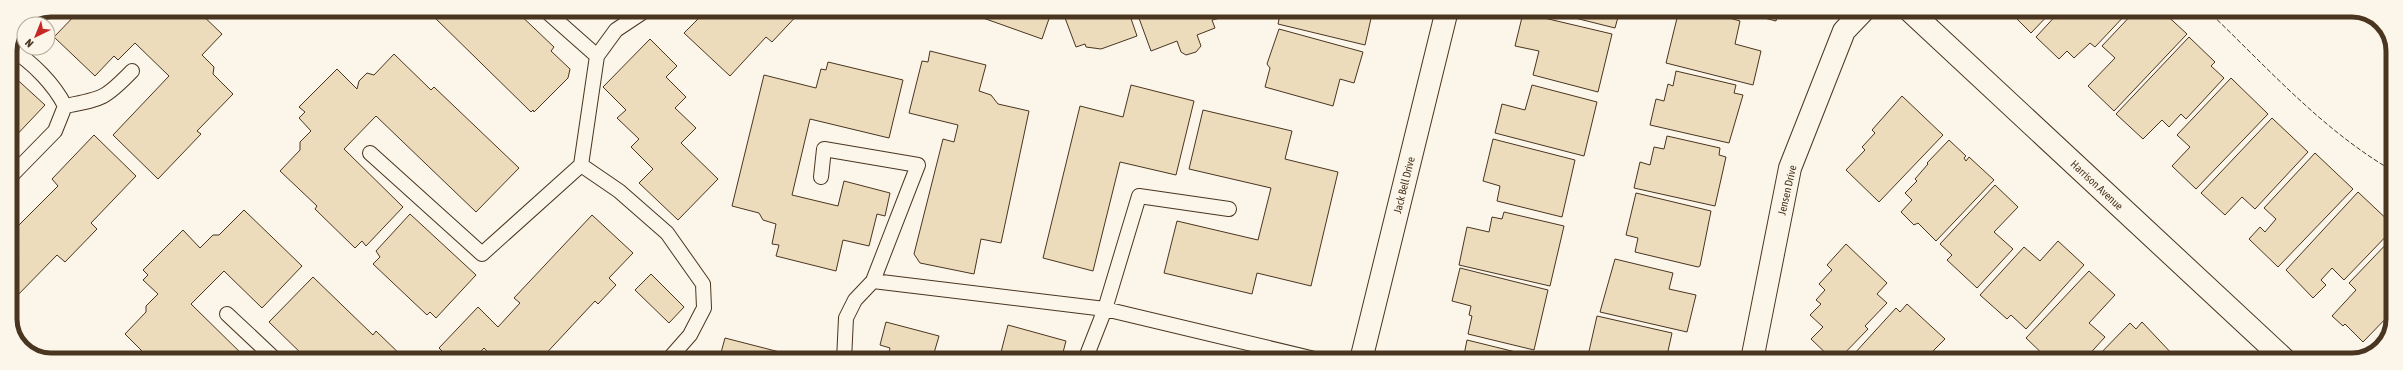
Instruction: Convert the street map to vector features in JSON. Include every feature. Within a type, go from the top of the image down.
[{"type":"street","name":"Jack Bell Drive","points":[[1363,353],[1445,17]]},
{"type":"street","name":"Jensen Drive","points":[[1753,353],[1790,168],[1844,31],[1857,17]]},
{"type":"street","name":"Harrison Avenue","points":[[1916,17],[2277,353]]},
{"type":"lane","points":[[553,17],[597,56]]},
{"type":"lane","points":[[370,153],[482,254],[581,165],[597,56],[616,30],[636,17]]},
{"type":"lane","points":[[17,54],[49,83],[59,94],[65,106],[55,131],[17,170]]},
{"type":"lane","points":[[65,106],[95,101],[110,94],[132,71]]},
{"type":"lane","points":[[821,177],[824,149],[918,165],[873,281],[855,300],[846,318],[844,353]]},
{"type":"lane","points":[[581,165],[619,191],[667,234],[703,284],[704,308],[690,335],[674,353]]},
{"type":"lane","points":[[1088,353],[1105,309],[1139,196],[1229,209]]},
{"type":"lane","points":[[873,281],[1105,309],[1290,353]]},
{"type":"lane","points":[[227,314],[269,353]]},
{"type":"building","points":[[73,17],[204,17],[222,34],[202,55],[214,67],[213,74],[233,94],[197,131],[201,134],[158,179],[113,135],[169,76],[135,43],[118,60],[114,56],[95,76],[56,39],[56,35]]},
{"type":"building","points":[[434,17],[522,17],[554,47],[551,51],[570,69],[568,78],[534,112],[533,110],[531,112]]},
{"type":"building","points":[[700,17],[795,17],[772,42],[766,37],[730,76],[684,33]]},
{"type":"building","points":[[980,17],[1050,17],[1042,39]]},
{"type":"building","points":[[1065,17],[1130,17],[1137,36],[1101,49],[1086,47],[1085,44],[1076,47]]},
{"type":"building","points":[[1139,17],[1220,17],[1212,20],[1215,28],[1197,35],[1201,46],[1196,52],[1186,55],[1181,52],[1177,41],[1151,51]]},
{"type":"building","points":[[1280,17],[1371,17],[1365,45],[1278,24]]},
{"type":"building","points":[[1522,17],[1540,17],[1612,34],[1598,92],[1533,75],[1539,51],[1515,46]]},
{"type":"building","points":[[1571,17],[1618,17],[1615,28]]},
{"type":"building","points":[[1677,17],[1726,17],[1740,21],[1735,44],[1761,51],[1753,85],[1666,63]]},
{"type":"building","points":[[1760,17],[1777,17],[1776,21]]},
{"type":"building","points":[[2015,17],[2046,17],[2031,33]]},
{"type":"building","points":[[2055,17],[2123,17],[2095,47],[2090,43],[2074,58],[2067,51],[2059,59],[2036,37]]},
{"type":"building","points":[[2129,17],[2169,17],[2187,34],[2114,111],[2088,86],[2115,58],[2102,46]]},
{"type":"building","points":[[1279,29],[1363,52],[1354,83],[1340,79],[1333,106],[1265,87],[1270,68],[1267,64]]},
{"type":"building","points":[[2189,37],[2215,62],[2211,66],[2224,78],[2186,119],[2181,114],[2169,127],[2162,120],[2143,139],[2116,114]]},
{"type":"building","points":[[650,39],[677,66],[666,77],[686,97],[675,108],[696,128],[681,143],[718,179],[678,220],[639,183],[653,169],[631,147],[639,139],[617,118],[626,110],[603,87]]},
{"type":"building","points":[[930,51],[986,65],[979,91],[991,95],[998,104],[1029,111],[1001,243],[981,239],[974,274],[920,263],[914,254],[943,139],[954,142],[958,125],[909,113],[922,61],[928,62]]},
{"type":"building","points":[[394,54],[431,90],[434,87],[519,168],[476,212],[376,116],[344,149],[403,207],[366,246],[362,241],[355,248],[315,209],[317,206],[280,171],[300,150],[300,142],[311,131],[299,118],[305,112],[299,107],[337,69],[357,89],[359,81],[367,73],[374,75]]},
{"type":"building","points":[[828,62],[903,80],[889,138],[810,119],[792,195],[838,206],[844,181],[890,193],[885,216],[877,214],[869,246],[843,240],[836,271],[776,256],[779,245],[772,244],[776,224],[763,220],[759,213],[732,206],[764,75],[816,88],[821,69],[826,70]]},
{"type":"building","points":[[1676,71],[1736,85],[1734,93],[1743,95],[1729,143],[1650,125],[1656,99],[1664,101],[1668,84],[1673,86]]},
{"type":"building","points":[[2231,78],[2268,114],[2196,189],[2172,166],[2190,147],[2177,135]]},
{"type":"building","points":[[17,79],[45,105],[17,135]]},
{"type":"building","points":[[1131,85],[1194,101],[1176,175],[1120,162],[1093,271],[1043,258],[1080,106],[1123,117]]},
{"type":"building","points":[[1532,85],[1597,102],[1584,156],[1495,133],[1502,104],[1525,110]]},
{"type":"building","points":[[1902,96],[1943,135],[1879,202],[1846,170],[1865,150],[1862,147],[1875,133],[1872,130]]},
{"type":"building","points":[[1203,110],[1292,131],[1285,159],[1338,172],[1311,286],[1257,273],[1252,294],[1164,273],[1177,221],[1258,240],[1271,188],[1189,169]]},
{"type":"building","points":[[2272,118],[2308,152],[2255,209],[2242,197],[2225,215],[2201,193]]},
{"type":"building","points":[[94,135],[136,176],[91,223],[97,229],[65,262],[57,255],[17,296],[17,223],[19,225],[58,186],[52,179]]},
{"type":"building","points":[[1667,136],[1720,148],[1719,155],[1726,157],[1715,206],[1634,188],[1640,162],[1650,165],[1654,147],[1664,149]]},
{"type":"building","points":[[1493,139],[1575,160],[1562,217],[1497,201],[1500,186],[1483,181]]},
{"type":"building","points":[[1949,140],[1966,156],[1964,158],[1966,161],[1969,157],[1994,180],[1936,241],[1918,223],[1914,225],[1901,212],[1912,200],[1905,193],[1917,181],[1915,179],[1928,164],[1927,163]]},
{"type":"building","points":[[2315,153],[2353,189],[2278,267],[2249,239],[2260,227],[2265,232],[2276,219],[2264,208]]},
{"type":"building","points":[[1995,185],[2018,207],[1994,232],[2013,249],[1977,288],[1947,260],[1952,255],[1940,244]]},
{"type":"building","points":[[2358,192],[2386,218],[2386,236],[2344,280],[2332,268],[2321,280],[2326,285],[2313,298],[2286,270]]},
{"type":"building","points":[[1636,193],[1711,211],[1700,266],[1698,267],[1635,252],[1638,238],[1626,235]]},
{"type":"building","points":[[244,210],[302,266],[262,308],[224,271],[191,304],[241,353],[144,353],[125,334],[146,312],[146,306],[158,294],[143,280],[148,275],[143,270],[183,230],[200,248],[213,235],[219,235]]},
{"type":"building","points":[[1504,212],[1564,226],[1550,286],[1459,265],[1467,227],[1489,232],[1492,217],[1502,219]]},
{"type":"building","points":[[410,214],[476,275],[436,318],[430,312],[427,315],[373,264],[380,257],[376,251]]},
{"type":"building","points":[[592,215],[633,253],[609,278],[616,285],[598,304],[595,301],[547,353],[489,353],[484,348],[479,353],[444,353],[439,348],[478,307],[498,327],[520,303],[514,298]]},
{"type":"building","points":[[2058,241],[2084,265],[2026,329],[2011,315],[2007,319],[1980,295],[2024,247],[2040,261]]},
{"type":"building","points":[[1846,244],[1887,283],[1877,294],[1887,303],[1865,326],[1868,329],[1845,353],[1826,353],[1811,339],[1823,327],[1810,315],[1821,304],[1816,300],[1825,290],[1819,284],[1832,270],[1827,265]]},
{"type":"building","points":[[2386,244],[2386,318],[2363,342],[2345,324],[2343,326],[2332,316],[2356,290],[2349,283]]},
{"type":"building","points":[[1615,259],[1673,273],[1669,289],[1696,295],[1687,332],[1600,312]]},
{"type":"building","points":[[1460,268],[1548,290],[1534,350],[1468,334],[1472,316],[1469,315],[1471,306],[1452,301]]},
{"type":"building","points":[[2089,271],[2115,295],[2089,323],[2105,337],[2090,353],[2042,353],[2026,338]]},
{"type":"building","points":[[651,274],[684,307],[669,323],[635,290]]},
{"type":"building","points":[[313,277],[373,335],[376,331],[399,353],[301,353],[269,322]]},
{"type":"building","points":[[1907,304],[1945,339],[1931,353],[1855,353],[1896,308],[1900,312]]},
{"type":"building","points":[[1597,316],[1672,333],[1668,353],[1589,353]]},
{"type":"building","points":[[886,322],[939,336],[934,353],[889,353],[890,348],[880,345]]},
{"type":"building","points":[[2142,322],[2171,353],[2101,353],[2130,323],[2136,329]]},
{"type":"building","points":[[1008,325],[1066,341],[1063,353],[1001,353]]},
{"type":"building","points":[[2383,334],[2375,345],[2371,347]]},
{"type":"building","points":[[725,338],[783,353],[721,353]]},
{"type":"building","points":[[1467,340],[1520,353],[1464,353]]},
{"type":"fence","points":[[2214,17],[2273,75],[2319,117],[2367,155],[2386,167]]}]
